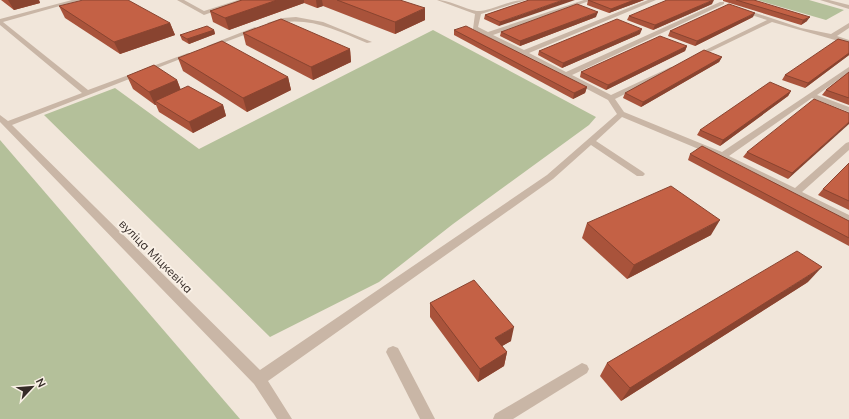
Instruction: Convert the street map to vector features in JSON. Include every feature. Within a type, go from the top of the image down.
[{"type":"street","points":[[0,21],[78,0]]},
{"type":"street","points":[[180,0],[204,13],[243,0]]},
{"type":"street","points":[[440,0],[478,14],[523,0]]},
{"type":"street","points":[[487,35],[589,0]]},
{"type":"street","points":[[523,53],[653,0]]},
{"type":"street","points":[[711,0],[729,6]]},
{"type":"street","points":[[823,0],[849,7]]},
{"type":"street","points":[[566,75],[722,4]]},
{"type":"street","points":[[736,8],[800,29],[832,36],[849,42]]},
{"type":"street","points":[[478,14],[476,28],[611,98],[621,114],[723,156],[849,219]]},
{"type":"street","points":[[205,48],[277,20],[312,19],[370,42]]},
{"type":"street","points":[[688,61],[772,20]]},
{"type":"street","points":[[0,21],[87,93]]},
{"type":"street","points":[[832,36],[849,25]]},
{"type":"street","points":[[4,120],[87,93],[198,51]]},
{"type":"street","points":[[611,98],[681,64]]},
{"type":"street","points":[[723,156],[849,69]]},
{"type":"street","points":[[811,95],[849,110]]},
{"type":"street","points":[[259,379],[550,177],[621,114]]},
{"type":"street","name":"вуліца Міцкевіча","points":[[4,120],[259,379],[285,419]]},
{"type":"street","points":[[590,141],[640,174]]},
{"type":"street","points":[[796,192],[849,146]]},
{"type":"street","points":[[394,352],[428,419]]},
{"type":"street","points":[[500,419],[582,369]]},
{"type":"green space","points":[[757,0],[809,0],[844,10],[826,20]]},
{"type":"green space","points":[[433,30],[596,117],[589,125],[453,224],[379,282],[270,337],[44,115],[115,88],[199,149]]},
{"type":"green space","points":[[0,140],[240,419],[0,419]]},
{"type":"building","points":[[83,0],[128,0],[170,23],[114,42],[59,6]]},
{"type":"building","points":[[242,0],[277,0],[225,18],[210,11]]},
{"type":"building","points":[[337,0],[400,0],[425,8],[395,22]]},
{"type":"building","points":[[529,0],[563,0],[500,22],[485,15]]},
{"type":"building","points":[[588,0],[634,0],[611,9]]},
{"type":"building","points":[[667,0],[713,0],[655,25],[629,16]]},
{"type":"building","points":[[736,0],[754,0],[810,17],[803,20]]},
{"type":"building","points":[[577,4],[598,12],[520,41],[501,32]]},
{"type":"building","points":[[729,4],[755,13],[697,41],[670,31]]},
{"type":"building","points":[[281,19],[350,49],[311,67],[243,33]]},
{"type":"building","points":[[617,19],[642,29],[563,63],[539,51]]},
{"type":"building","points":[[207,26],[214,30],[187,39],[180,35]]},
{"type":"building","points":[[466,26],[587,87],[574,93],[454,30]]},
{"type":"building","points":[[660,36],[687,46],[608,85],[581,72]]},
{"type":"building","points":[[838,39],[849,42],[849,53],[808,83],[785,75]]},
{"type":"building","points":[[222,41],[288,77],[243,98],[178,58]]},
{"type":"building","points":[[704,50],[722,57],[643,102],[625,93]]},
{"type":"building","points":[[154,65],[177,80],[149,92],[127,76]]},
{"type":"building","points":[[849,72],[849,98],[826,90]]},
{"type":"building","points":[[770,82],[791,91],[723,140],[700,130]]},
{"type":"building","points":[[188,86],[223,105],[189,122],[155,101]]},
{"type":"building","points":[[814,99],[849,113],[849,122],[792,173],[747,152]]},
{"type":"building","points":[[702,146],[849,221],[849,238],[690,154]]},
{"type":"building","points":[[849,163],[849,201],[823,189]]},
{"type":"building","points":[[671,186],[720,220],[634,265],[587,223]]},
{"type":"building","points":[[797,251],[822,267],[630,388],[607,363]]},
{"type":"building","points":[[474,280],[514,327],[495,338],[507,352],[480,369],[430,303]]}]
